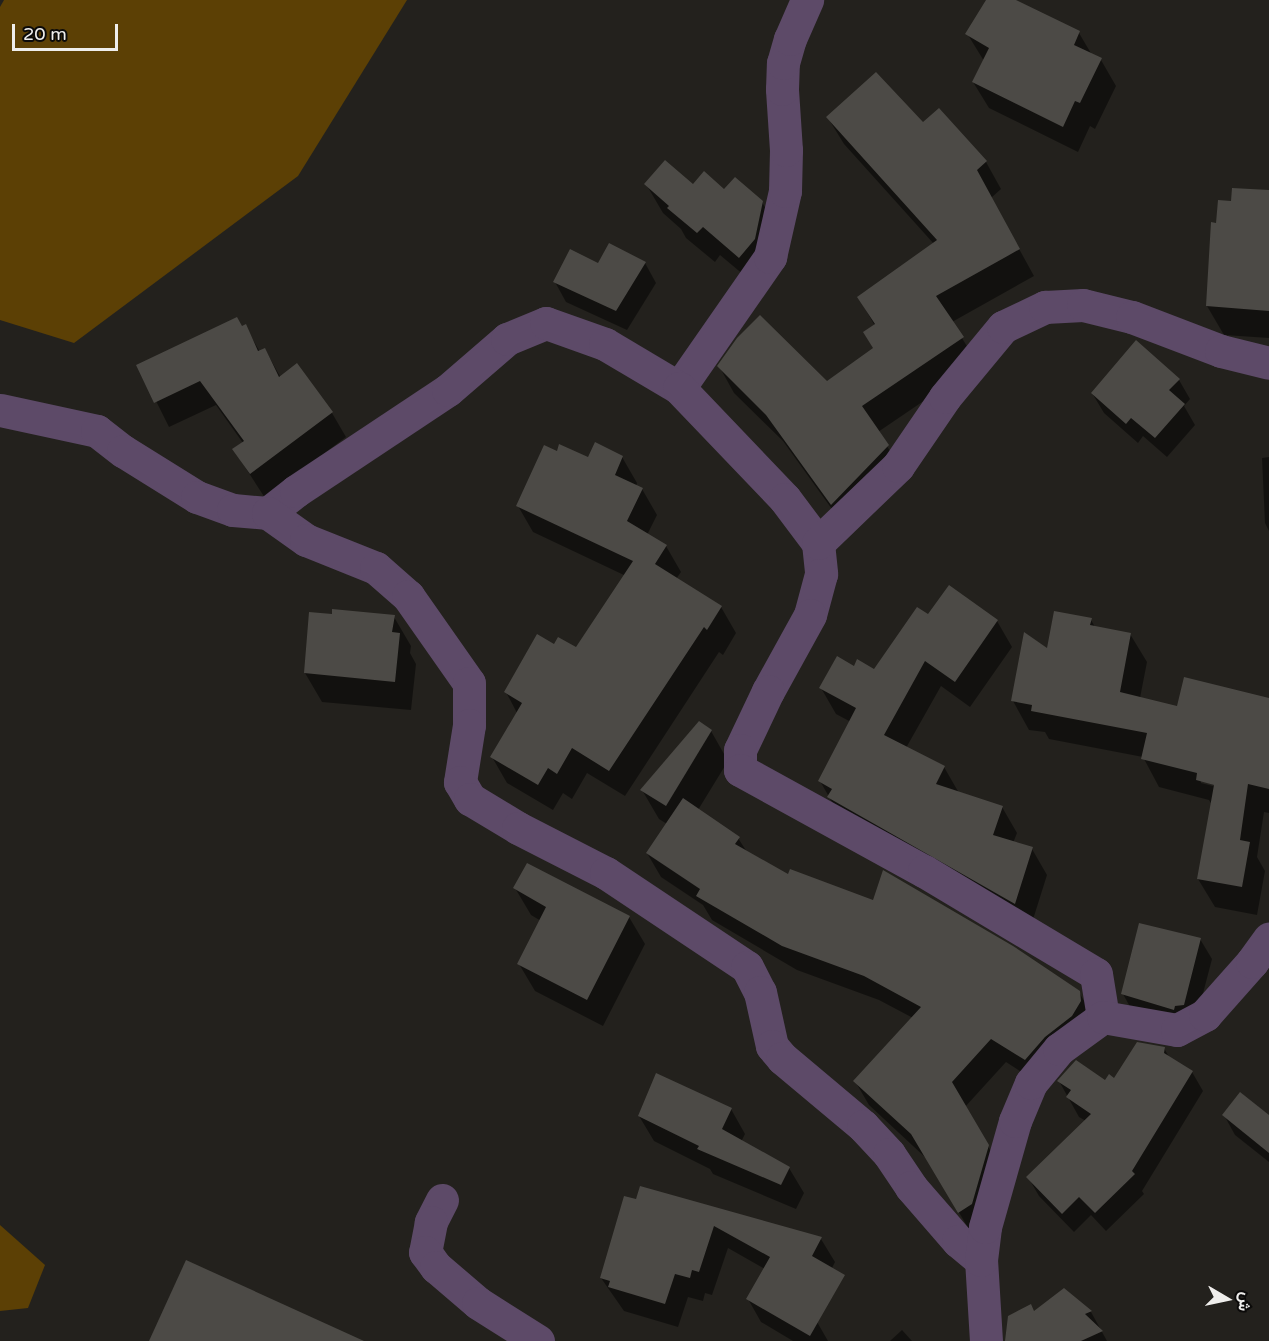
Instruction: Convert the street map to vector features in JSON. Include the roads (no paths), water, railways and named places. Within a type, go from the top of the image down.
[{"type":"street","points":[[679,388],[770,256],[785,191],[783,63],[790,39],[807,0]]},
{"type":"street","points":[[818,543],[898,466],[945,397],[1003,327],[1045,307],[1083,305],[1122,314],[1221,351],[1269,363]]},
{"type":"street","points":[[268,513],[448,390],[507,339],[533,326],[546,323],[561,326],[605,344],[679,388],[785,499],[818,543],[821,574],[810,615],[768,691],[740,750],[740,770],[924,871],[1096,974],[1103,1017]]},
{"type":"street","points":[[0,410],[97,430],[123,451],[197,497],[232,510],[268,513],[306,540],[376,568],[408,596],[469,683],[469,725],[459,782],[470,800],[518,828],[606,873],[747,967],[760,992],[772,1046],[782,1058],[863,1126],[889,1154],[911,1187],[951,1232],[981,1260]]},
{"type":"street","points":[[986,1341],[981,1260],[985,1227],[1015,1121],[1031,1083],[1059,1049],[1103,1017],[1177,1030],[1205,1015],[1252,963],[1269,939]]},
{"type":"street","points":[[442,1200],[431,1222],[425,1252],[436,1267],[478,1303],[538,1341]]}]
